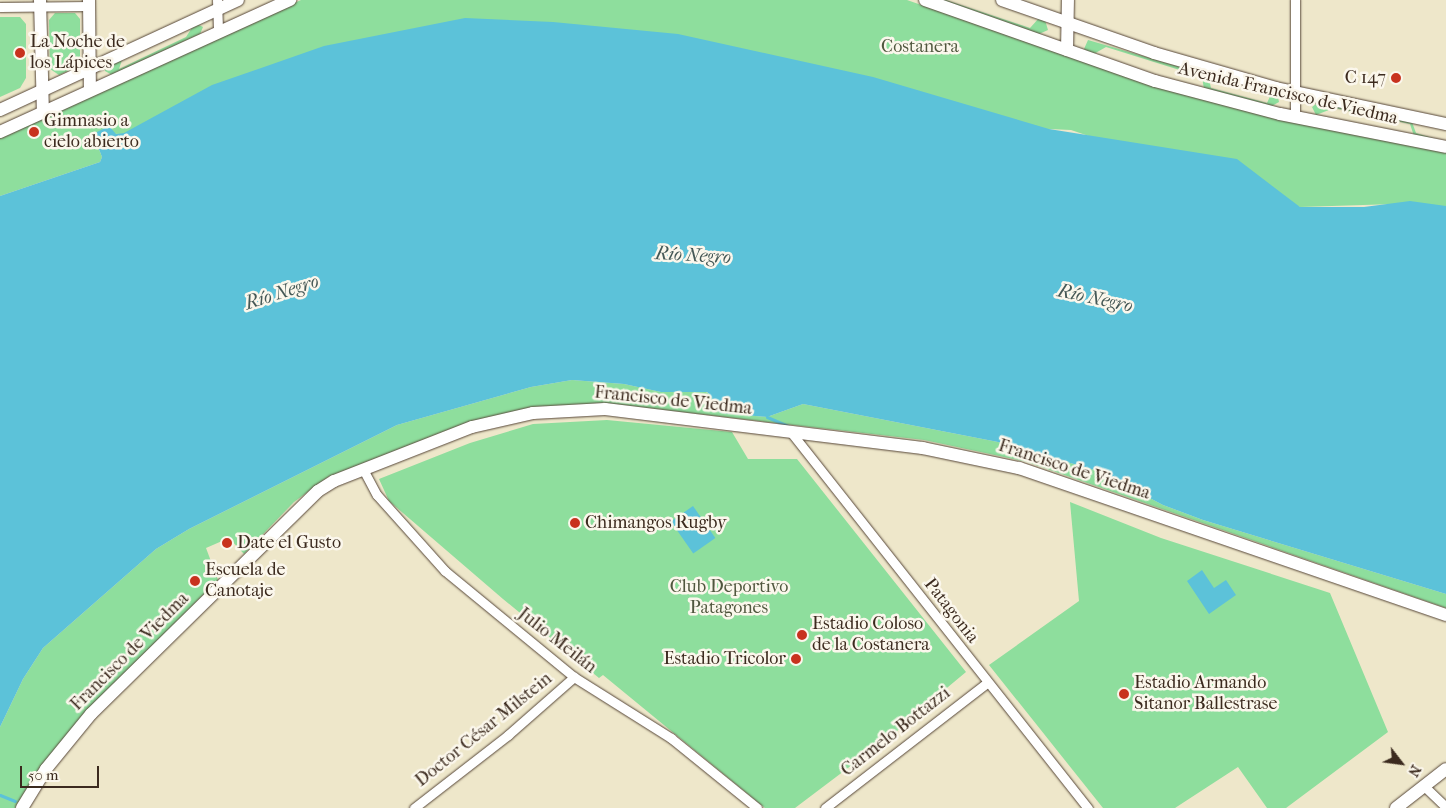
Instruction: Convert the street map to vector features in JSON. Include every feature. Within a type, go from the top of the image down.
[{"type":"main road","points":[[0,110],[217,4],[238,0]]},
{"type":"main road","points":[[0,132],[218,30],[290,0]]},
{"type":"main road","name":"Avenida Francisco de Viedma","points":[[925,0],[1156,81],[1295,116],[1446,147]]},
{"type":"main road","name":"Avenida Francisco de Viedma","points":[[1002,0],[1154,53],[1294,91],[1446,124]]},
{"type":"main road","points":[[1068,0],[1068,50]]},
{"type":"main road","points":[[40,3],[43,112]]},
{"type":"main road","points":[[89,3],[90,90]]},
{"type":"main road","name":"Francisco de Viedma","points":[[22,808],[46,769],[91,714],[298,508],[334,482],[472,427],[533,413],[605,409],[923,448],[1019,468],[1446,615]]},
{"type":"main road","points":[[1396,808],[1446,770]]},
{"type":"street","points":[[1295,0],[1295,116]]},
{"type":"street","points":[[0,7],[40,3],[89,3]]},
{"type":"street","points":[[217,4],[218,30]]},
{"type":"street","name":"Patagonia","points":[[790,432],[987,683],[1088,808]]},
{"type":"street","name":"Julio Meilán","points":[[364,471],[377,495],[445,571],[574,677],[671,738],[757,808]]},
{"type":"street","name":"Doctor César Milstein","points":[[414,808],[508,735],[574,677]]},
{"type":"street","name":"Carmelo Bottazzi","points":[[825,808],[987,683]]},
{"type":"street","points":[[1424,786],[1446,807]]},
{"type":"green space","name":"Costanera","points":[[301,0],[907,0],[1154,86],[1446,152],[1446,239],[1395,204],[1300,207],[1071,130],[1049,129],[93,134],[102,157],[100,162],[0,196],[0,136]]},
{"type":"green space","points":[[937,0],[946,0],[1030,28],[1039,18],[1045,20],[1048,30],[1039,34]]},
{"type":"green space","points":[[55,13],[75,13],[80,19],[80,62],[75,68],[59,75],[50,69],[49,20]]},
{"type":"green space","points":[[0,17],[20,17],[26,24],[26,78],[20,88],[0,97]]},
{"type":"green space","points":[[195,23],[203,27],[200,34],[112,75],[105,71],[105,67],[123,57],[119,69],[186,37]]},
{"type":"green space","points":[[1088,40],[1208,75],[1211,88],[1267,103],[1272,92],[1277,93],[1279,102],[1270,107],[1204,89],[1202,77],[1106,47],[1092,55],[1084,49]]},
{"type":"green space","points":[[1319,102],[1412,122],[1416,133],[1446,142],[1414,136],[1410,124],[1334,108],[1316,115],[1312,107]]},
{"type":"green space","points":[[572,380],[624,384],[661,392],[706,392],[711,395],[715,409],[721,413],[767,417],[803,404],[998,442],[1098,471],[1163,505],[1203,520],[1446,594],[1446,608],[1027,462],[924,440],[602,403],[471,421],[328,477],[294,502],[244,554],[229,538],[206,548],[218,580],[87,711],[27,788],[15,808],[0,808],[0,727],[23,679],[43,648],[156,549],[189,529],[397,425],[531,387]]},
{"type":"green space","name":"Club Deportivo Patagones","points":[[607,420],[732,432],[748,459],[797,459],[966,672],[936,697],[938,700],[795,808],[765,808],[603,675],[599,678],[503,599],[389,501],[379,479],[470,443],[533,424]]},
{"type":"green space","points":[[1070,502],[1161,538],[1330,593],[1388,732],[1286,808],[1267,808],[1238,767],[1175,808],[1103,808],[989,665],[1079,601]]},
{"type":"water","name":"Río Negro","points":[[465,18],[553,22],[678,34],[873,77],[1049,129],[1237,159],[1300,207],[1364,207],[1410,201],[1446,206],[1446,594],[1203,520],[1163,505],[1098,471],[998,442],[803,404],[767,417],[721,413],[715,409],[711,396],[707,392],[661,392],[624,384],[572,380],[531,387],[397,425],[189,529],[156,549],[43,648],[23,679],[0,727],[0,196],[100,162],[102,157],[93,134],[109,126],[116,134],[124,133],[212,85],[324,46]]},
{"type":"water","points":[[693,506],[715,538],[693,553],[671,521]]},
{"type":"water","points":[[1202,570],[1214,588],[1226,580],[1236,595],[1209,614],[1187,581]]},
{"type":"waterway","points":[[767,417],[788,426]]},
{"type":"waterway","points":[[0,795],[15,801]]},
{"type":"place","name":"La Noche de los Lápices","points":[[20,53]]},
{"type":"place","name":"C 147","points":[[1396,78]]},
{"type":"place","name":"Gimnasio a cielo abierto","points":[[34,132]]},
{"type":"place","name":"Chimangos Rugby","points":[[575,523]]},
{"type":"place","name":"Date el Gusto","points":[[227,543]]},
{"type":"place","name":"Escuela de Canotaje","points":[[195,581]]},
{"type":"place","name":"Estadio Coloso de la Costanera","points":[[802,635]]},
{"type":"place","name":"Estadio Tricolor","points":[[796,659]]},
{"type":"place","name":"Estadio Armando Sitanor Ballestrase","points":[[1124,694]]}]
